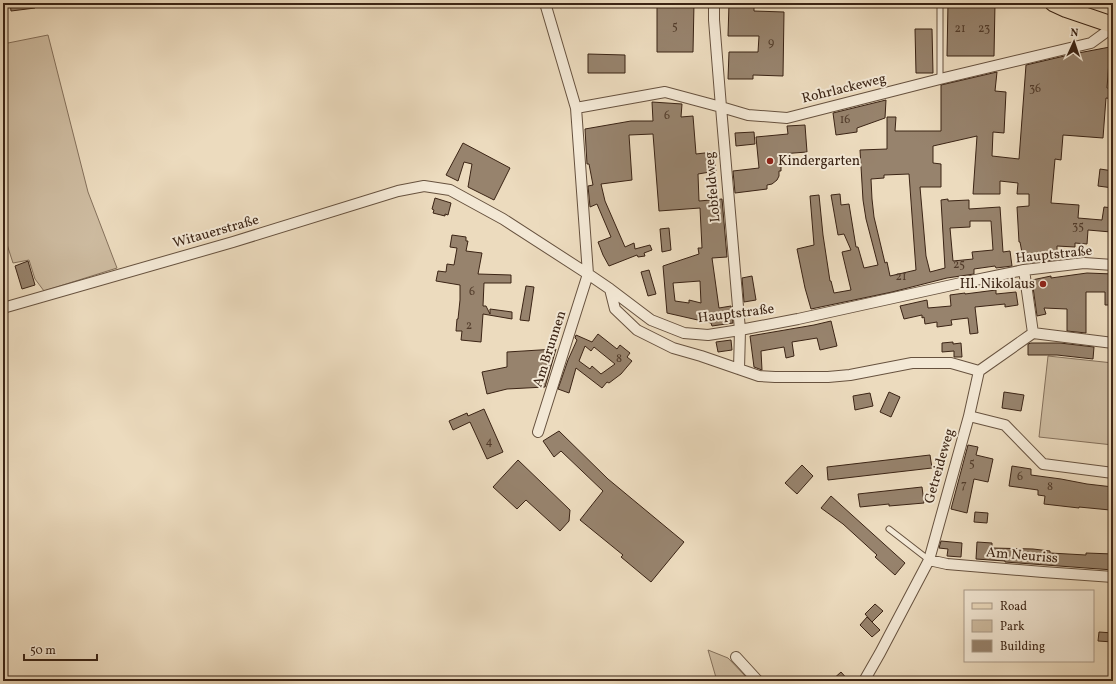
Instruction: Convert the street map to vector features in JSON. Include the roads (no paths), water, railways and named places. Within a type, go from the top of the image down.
[{"type":"main road","points":[[1053,3],[1113,26]]},
{"type":"street","points":[[545,3],[576,108],[588,274]]},
{"type":"street","name":"Lobfeldweg","points":[[714,3],[720,107],[740,330],[739,369]]},
{"type":"street","name":"Rohrlackeweg","points":[[576,108],[665,92],[748,115],[787,118],[940,79],[1091,43],[1113,26]]},
{"type":"street","name":"Hauptstraße","points":[[398,191],[424,186],[450,190],[503,219],[610,289],[651,320],[684,333],[708,335],[740,330],[798,319],[1024,270],[1084,263],[1113,264]]},
{"type":"street","name":"Witauerstraße","points":[[3,308],[233,242],[398,191]]},
{"type":"street","points":[[1024,270],[1033,333]]},
{"type":"street","name":"Am Brunnen","points":[[538,432],[588,274]]},
{"type":"street","points":[[610,289],[615,309],[637,330],[673,348],[759,376],[828,377],[850,375],[912,363],[951,363],[979,371],[1033,333],[1113,343]]},
{"type":"street","name":"Getreideweg","points":[[864,681],[929,560],[969,416],[979,371]]},
{"type":"street","points":[[969,416],[1005,425],[1043,464],[1113,473]]},
{"type":"street","name":"Am Neuriss","points":[[929,560],[954,565],[1113,577]]},
{"type":"street","points":[[736,657],[758,681]]},
{"type":"lane","points":[[940,3],[940,79]]},
{"type":"lane","points":[[889,529],[929,560]]},
{"type":"place","name":"Kindergarten","points":[[770,161]]},
{"type":"place","name":"Hl. Nikolaus","points":[[1043,284]]}]
